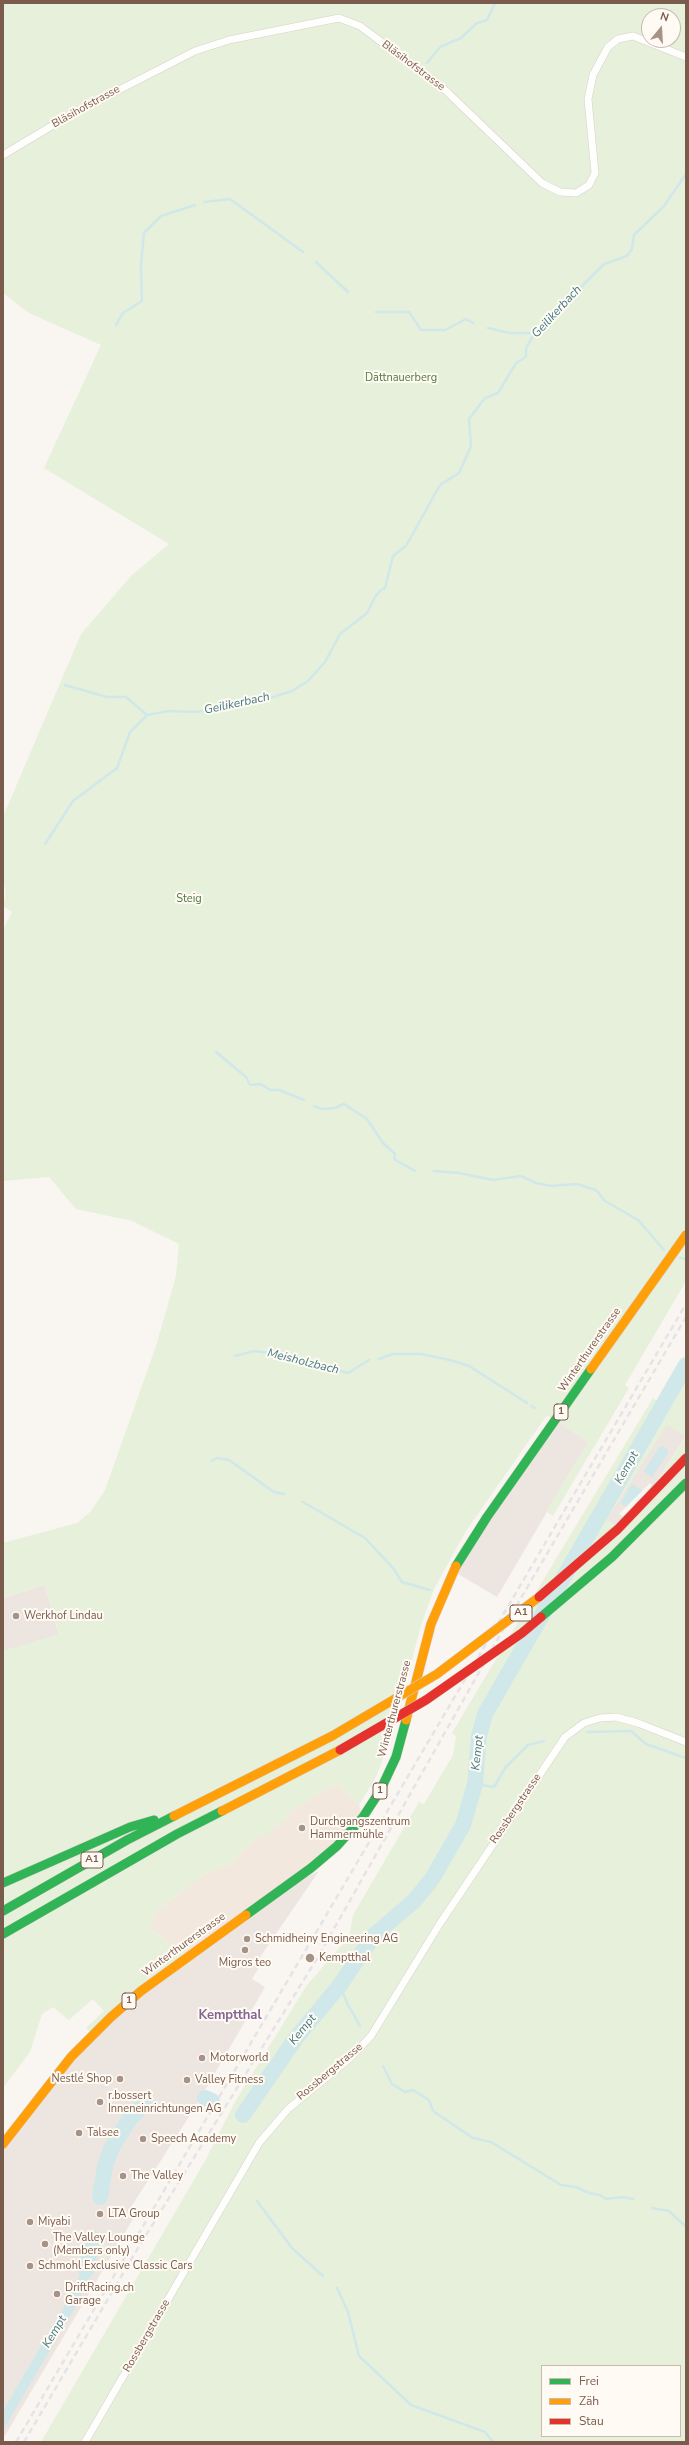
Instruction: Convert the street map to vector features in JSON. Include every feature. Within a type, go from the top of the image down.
[{"type":"main road","name":"Winterthurerstrasse","points":[[3,2144],[71,2058],[111,2017],[141,1991],[311,1868],[337,1846],[363,1817],[380,1791],[396,1757],[433,1618],[457,1565],[487,1517],[686,1235]]},
{"type":"main road","name":"A1","points":[[3,1912],[86,1863],[182,1811],[332,1736],[437,1674],[530,1606],[618,1529],[686,1458]]},
{"type":"main road","name":"A1","points":[[3,1934],[171,1838],[340,1750],[426,1700],[522,1633],[612,1557],[686,1482]]},
{"type":"main road","points":[[3,1883],[130,1827],[182,1811]]},
{"type":"street","name":"Bläsihofstrasse","points":[[3,155],[76,112],[195,51],[229,40],[339,18],[360,26],[444,89],[542,183],[560,192],[576,193],[589,185],[595,173],[588,99],[593,75],[608,47],[618,39],[633,36],[686,57]]},
{"type":"street","name":"Rossbergstrasse","points":[[85,2442],[259,2143],[296,2101],[349,2059],[371,2036],[438,1925],[565,1737],[584,1723],[600,1718],[616,1717],[638,1723],[686,1742]]},
{"type":"shaded area","points":[[555,1420],[588,1442],[497,1597],[453,1571]]},
{"type":"shaded area","points":[[667,1424],[686,1436],[624,1532],[606,1520]]},
{"type":"shaded area","points":[[45,1585],[59,1635],[3,1651],[3,1598]]},
{"type":"shaded area","points":[[337,1783],[359,1805],[363,1817],[353,1829],[189,1957],[150,1929],[155,1912],[204,1874],[231,1863],[261,1834],[265,1837],[297,1807]]},
{"type":"shaded area","name":"The Valley","points":[[319,1871],[256,1963],[258,1969],[252,1979],[265,1987],[197,2104],[126,2215],[133,2219],[3,2439],[3,2144],[92,2034],[283,1888]]},
{"type":"green space","name":"Dättnauerberg","points":[[3,3],[686,3],[686,1281],[625,1385],[629,1388],[553,1516],[546,1511],[588,1442],[547,1415],[466,1531],[434,1589],[421,1625],[392,1735],[376,1777],[359,1805],[337,1783],[297,1807],[265,1838],[261,1834],[231,1863],[204,1874],[155,1912],[150,1929],[189,1957],[92,2034],[86,2028],[104,2011],[93,1999],[69,2020],[53,2007],[42,2014],[30,2052],[3,2088],[3,1651],[59,1634],[45,1585],[3,1598],[3,1543],[77,1523],[91,1511],[105,1490],[156,1346],[176,1276],[179,1244],[132,1221],[76,1209],[49,1177],[3,1181],[3,930],[12,912],[3,906],[6,894],[3,876],[3,817],[81,634],[132,575],[169,544],[44,468],[101,345],[29,313],[3,293]]},
{"type":"green space","points":[[686,1372],[686,1437],[686,2442],[41,2442],[205,2161],[235,2102],[307,1985],[349,1937],[353,1915],[419,1802],[424,1804],[453,1755],[456,1736],[452,1733],[653,1398],[667,1409]],"holes":[[[667,1425],[686,1437],[624,1532],[606,1520]]]},
{"type":"green space","points":[[101,2243],[111,2248],[106,2259],[96,2255],[98,2244]]},
{"type":"water","points":[[663,1446],[667,1449],[668,1453],[652,1477],[644,1471],[659,1448]]},
{"type":"water","points":[[632,1484],[643,1491],[631,1510],[620,1503]]},
{"type":"water","points":[[267,2065],[280,2074],[267,2093],[254,2084]]},
{"type":"water","points":[[96,2245],[90,2274],[79,2301],[3,2430],[3,2411],[71,2295],[83,2267],[86,2253]]},
{"type":"pier","points":[[650,1483],[652,1485],[625,1518],[619,1514]]},
{"type":"waterway","points":[[427,63],[440,47],[461,38],[477,23],[487,20],[495,3]]},
{"type":"waterway","name":"Geilikerbach","points":[[65,685],[107,697],[126,697],[147,715],[169,711],[196,712],[254,703],[292,691],[308,681],[325,662],[340,634],[367,613],[375,597],[382,589],[385,588],[393,556],[406,546],[440,485],[459,473],[471,446],[469,419],[485,398],[498,393],[516,363],[526,357],[526,348],[535,333],[604,264],[627,256],[632,249],[634,235],[664,206],[686,174]]},
{"type":"waterway","points":[[204,202],[230,199],[303,252]]},
{"type":"waterway","points":[[116,325],[123,313],[142,301],[141,264],[144,233],[161,216],[195,205]]},
{"type":"waterway","points":[[316,262],[348,292]]},
{"type":"waterway","points":[[376,312],[409,312],[421,330],[445,330],[466,319],[473,323]]},
{"type":"waterway","points":[[488,328],[510,333],[535,333]]},
{"type":"waterway","points":[[45,844],[73,801],[117,768],[130,732],[147,715]]},
{"type":"waterway","points":[[216,1052],[246,1077],[250,1085],[261,1084],[270,1090],[279,1090],[304,1100]]},
{"type":"waterway","points":[[314,1106],[322,1109],[335,1108],[344,1104],[367,1119],[383,1143],[395,1154],[394,1159],[415,1171]]},
{"type":"waterway","points":[[434,1171],[459,1173],[493,1180],[521,1176],[536,1183],[551,1186],[577,1184],[596,1190],[605,1201],[638,1220],[664,1250]]},
{"type":"waterway","name":"Meisholzbach","points":[[680,1258],[686,1259]]},
{"type":"waterway","name":"Meisholzbach","points":[[235,1356],[254,1351],[270,1353],[348,1373],[369,1360]]},
{"type":"waterway","name":"Meisholzbach","points":[[379,1359],[393,1354],[421,1354],[450,1360],[469,1366],[527,1403]]},
{"type":"waterway","name":"Kempt","points":[[243,2115],[296,2038],[340,1985],[374,1935],[414,1901],[432,1879],[463,1825],[475,1784],[479,1736],[485,1714],[686,1365]]},
{"type":"waterway","name":"Meisholzbach","points":[[531,1406],[535,1408]]},
{"type":"waterway","points":[[211,1461],[217,1458],[229,1460],[274,1492],[284,1494]]},
{"type":"waterway","points":[[303,1502],[365,1538],[393,1568],[402,1582],[430,1590]]},
{"type":"waterway","points":[[587,1732],[631,1731],[646,1744],[686,1758]]},
{"type":"waterway","points":[[475,1784],[494,1787],[505,1768],[528,1745],[544,1741]]},
{"type":"waterway","points":[[340,1985],[347,2003],[360,2026]]},
{"type":"waterway","points":[[383,2066],[392,2084],[405,2092],[413,2090],[429,2100],[433,2111],[473,2138],[491,2142],[561,2185],[576,2187],[589,2193],[600,2195],[606,2199],[622,2197],[633,2199]]},
{"type":"waterway","name":"Kempt","points":[[205,2098],[212,2101]]},
{"type":"waterway","name":"Kempt","points":[[100,2197],[105,2167],[111,2149],[129,2120],[146,2102]]},
{"type":"waterway","points":[[257,2201],[292,2248],[323,2276]]},
{"type":"waterway","points":[[652,2208],[669,2211],[686,2227]]},
{"type":"waterway","name":"Kempt","points":[[86,2270],[93,2238]]},
{"type":"waterway","points":[[337,2288],[348,2312],[359,2356],[411,2405],[485,2432],[493,2442]]},
{"type":"railway","points":[[16,2442],[686,1304]]},
{"type":"railway","points":[[24,2442],[135,2253],[318,1957],[521,1598],[686,1317]]},
{"type":"traffic: fast","points":[[456,1566],[487,1517],[591,1369]]},
{"type":"traffic: fast","points":[[541,1617],[612,1557],[686,1483]]},
{"type":"traffic: fast","points":[[246,1915],[311,1868],[337,1846],[363,1817],[380,1791],[396,1757],[406,1720]]},
{"type":"traffic: fast","points":[[3,1934],[177,1834],[222,1811]]},
{"type":"traffic: fast","points":[[3,1911],[127,1840],[174,1816]]},
{"type":"traffic: fast","points":[[3,1883],[130,1827],[154,1820]]},
{"type":"traffic: slow","points":[[591,1369],[686,1235]]},
{"type":"traffic: slow","points":[[406,1720],[431,1624],[456,1566]]},
{"type":"traffic: slow","points":[[332,1736],[437,1674],[539,1597]]},
{"type":"traffic: slow","points":[[174,1816],[332,1736]]},
{"type":"traffic: slow","points":[[222,1811],[340,1750]]},
{"type":"traffic: slow","points":[[3,2144],[71,2057],[111,2017],[141,1991],[246,1915]]},
{"type":"traffic: jam","points":[[539,1597],[618,1529],[686,1458]]},
{"type":"traffic: jam","points":[[340,1750],[426,1700],[522,1633],[541,1617]]},
{"type":"place","name":"Werkhof Lindau","points":[[16,1616]]},
{"type":"place","name":"Durchgangszentrum Hammermühle","points":[[302,1828]]},
{"type":"place","name":"Schmidheiny Engineering AG","points":[[247,1939]]},
{"type":"place","name":"Migros teo","points":[[245,1950]]},
{"type":"place","name":"Kemptthal","points":[[310,1958]]},
{"type":"place","name":"Motorworld","points":[[202,2058]]},
{"type":"place","name":"Nestlé Shop","points":[[120,2079]]},
{"type":"place","name":"Valley Fitness","points":[[187,2080]]},
{"type":"place","name":"r.bossert Inneneinrichtungen AG","points":[[100,2102]]},
{"type":"place","name":"Talsee","points":[[79,2133]]},
{"type":"place","name":"Speech Academy","points":[[143,2139]]},
{"type":"place","name":"The Valley","points":[[123,2176]]},
{"type":"place","name":"LTA Group","points":[[100,2214]]},
{"type":"place","name":"Miyabi","points":[[30,2222]]},
{"type":"place","name":"The Valley Lounge (Members only)","points":[[45,2244]]},
{"type":"place","name":"Schmohl Exclusive Classic Cars","points":[[30,2266]]},
{"type":"place","name":"DriftRacing.ch Garage","points":[[57,2294]]},
{"type":"district","name":"Kemptthal","points":[[230,2016]]},
{"type":"park label","name":"Steig","points":[[189,899]]}]
